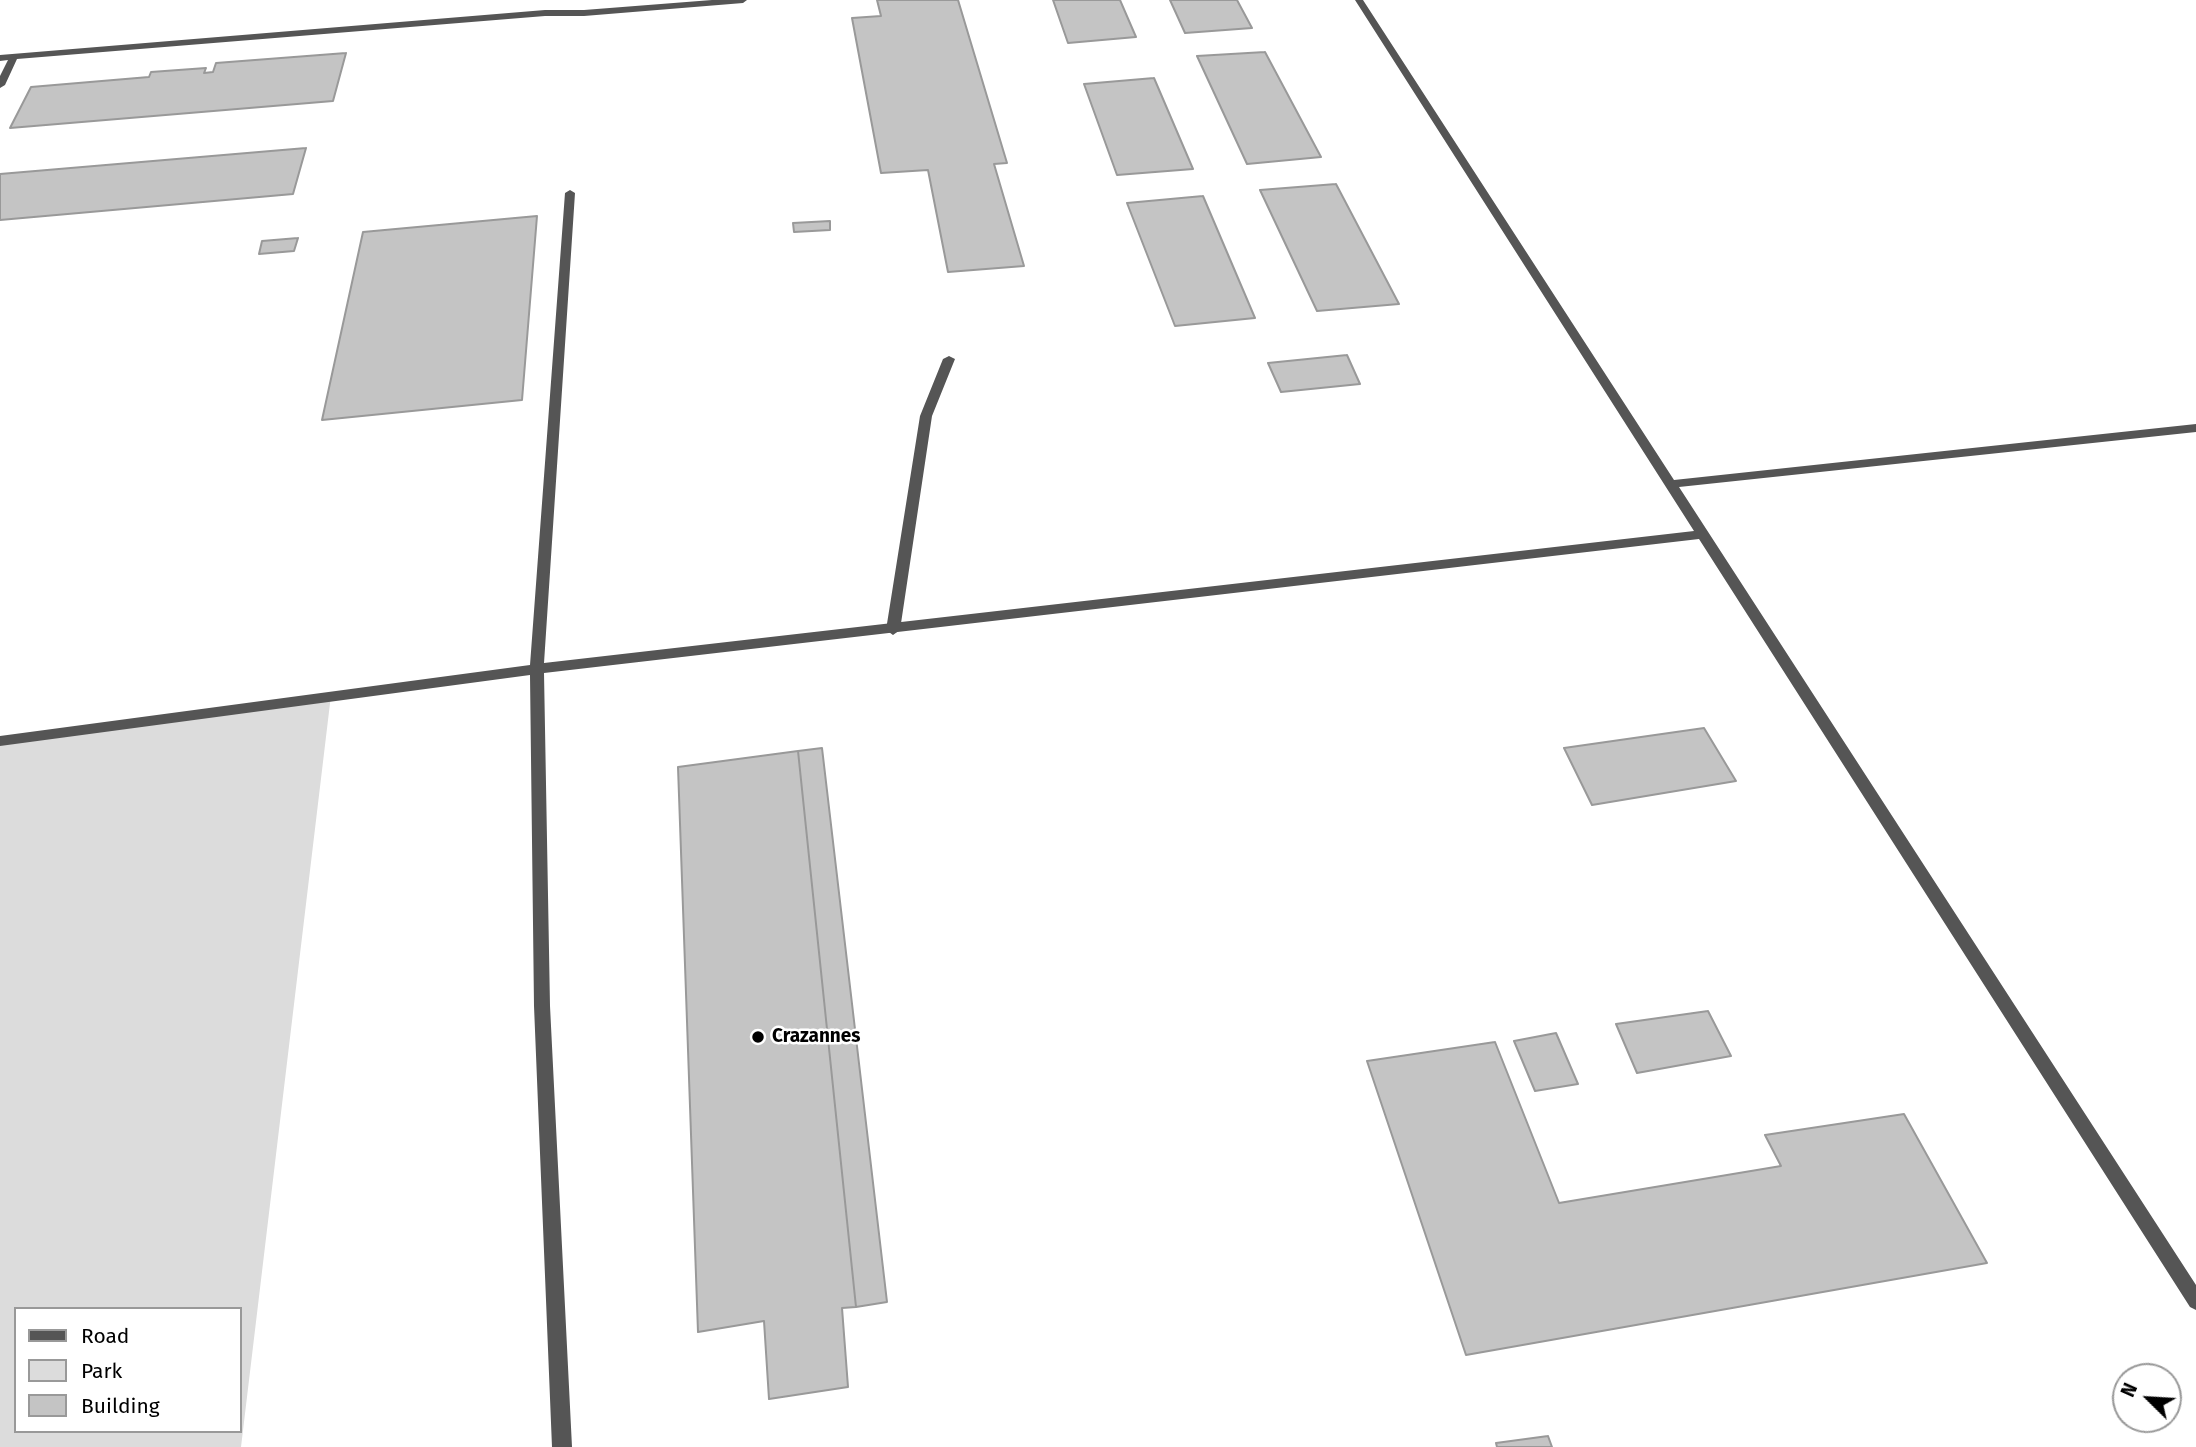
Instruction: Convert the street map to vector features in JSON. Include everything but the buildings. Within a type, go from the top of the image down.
[{"type":"street","points":[[545,13],[546,0]]},
{"type":"street","points":[[0,58],[545,13],[584,13],[743,0]]},
{"type":"street","points":[[1359,0],[1673,484],[2196,1301]]},
{"type":"street","points":[[0,85],[14,57]]},
{"type":"street","points":[[562,1447],[542,1006],[537,669],[570,193]]},
{"type":"street","points":[[893,630],[926,416],[948,359]]},
{"type":"street","points":[[1673,484],[2196,428]]},
{"type":"street","points":[[0,741],[537,669],[893,630],[1705,534]]},
{"type":"green space","points":[[331,695],[241,1447],[0,1447],[0,741]]},
{"type":"place","name":"Crazannes","points":[[758,1037]]}]
